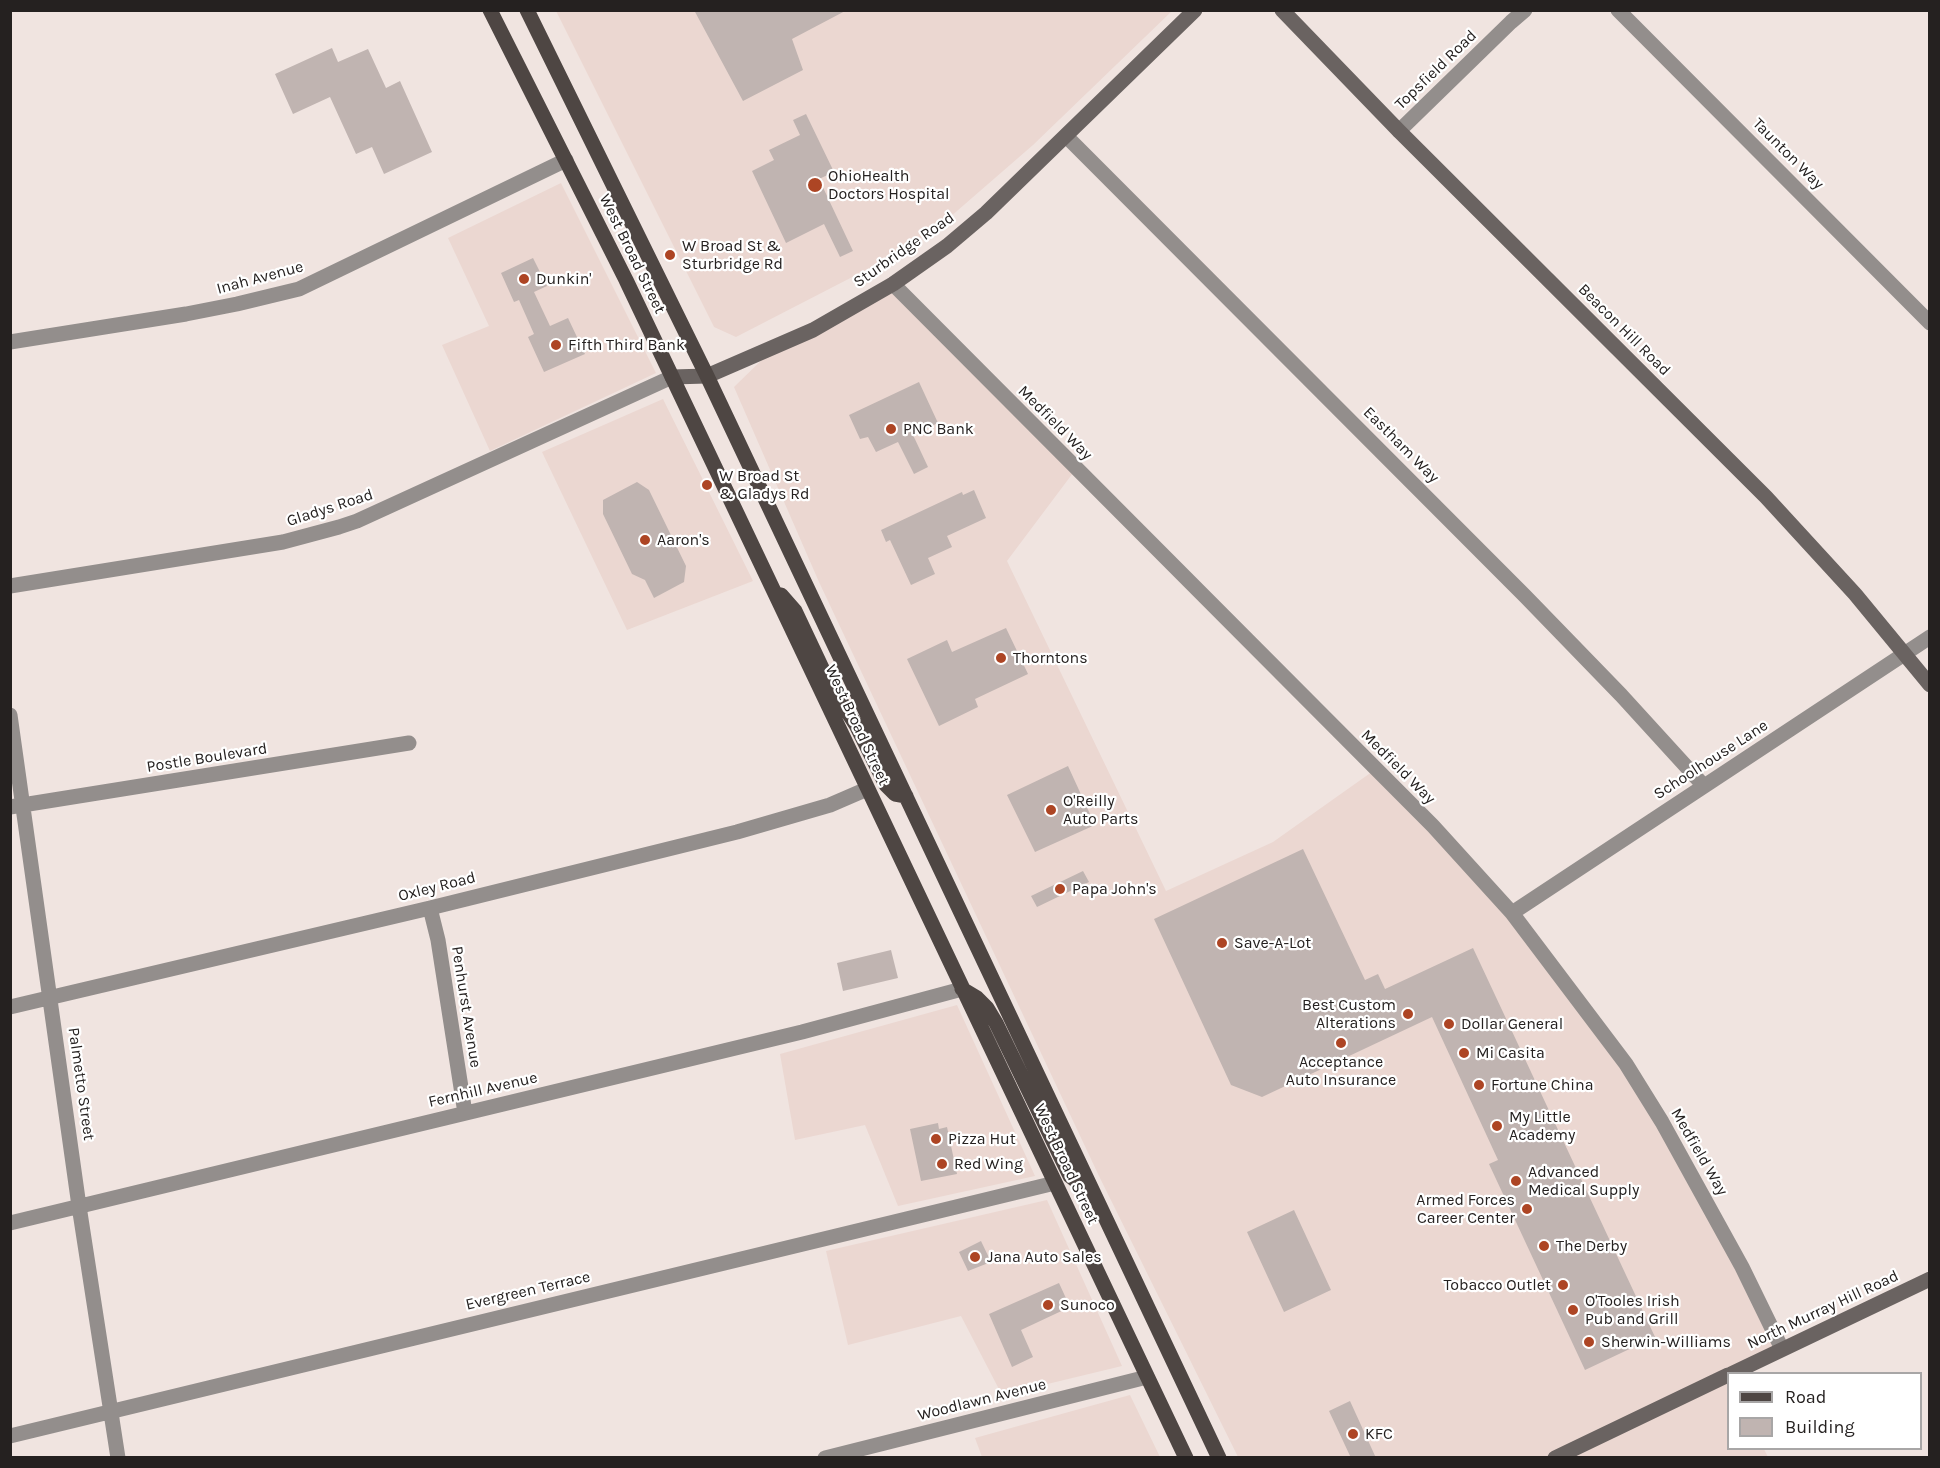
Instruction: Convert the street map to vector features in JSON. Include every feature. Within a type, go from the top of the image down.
[{"type":"main road","name":"West Broad Street","points":[[490,10],[672,377],[1186,1458]]},
{"type":"main road","name":"West Broad Street","points":[[527,10],[707,376],[1220,1458]]},
{"type":"main road","points":[[768,581],[795,611],[829,683],[856,725],[886,785],[895,794],[906,796]]},
{"type":"main road","points":[[962,989],[982,1002],[996,1023],[1070,1176],[1095,1196]]},
{"type":"street","name":"Sturbridge Road","points":[[672,377],[707,376],[813,330],[892,284],[947,246],[986,213],[1195,10]]},
{"type":"street","name":"Beacon Hill Road","points":[[1282,10],[1399,131],[1766,496],[1855,594],[1905,652],[1929,685]]},
{"type":"street","name":"Topsfield Road","points":[[1399,131],[1525,10]]},
{"type":"street","name":"Taunton Way","points":[[1618,10],[1929,323]]},
{"type":"street","name":"Eastham Way","points":[[1066,136],[1525,596],[1704,786]]},
{"type":"street","name":"Inah Avenue","points":[[10,342],[186,314],[299,289],[566,160]]},
{"type":"street","name":"Medfield Way","points":[[892,284],[1424,818],[1512,913],[1626,1064],[1662,1122],[1742,1267],[1782,1349]]},
{"type":"street","name":"Gladys Road","points":[[10,586],[283,542],[339,527],[357,521],[672,377]]},
{"type":"street","name":"Schoolhouse Lane","points":[[1512,913],[1929,637]]},
{"type":"street","name":"Palmetto Street","points":[[10,715],[17,806],[50,997],[79,1206],[118,1458]]},
{"type":"street","name":"Postle Boulevard","points":[[17,806],[409,743]]},
{"type":"street","name":"Oxley Road","points":[[10,1007],[430,908],[738,832],[830,805],[867,789]]},
{"type":"street","name":"Penhurst Avenue","points":[[430,908],[438,939],[465,1113]]},
{"type":"street","name":"Fernhill Avenue","points":[[10,1222],[802,1032],[962,989]]},
{"type":"street","name":"Evergreen Terrace","points":[[10,1436],[1055,1183]]},
{"type":"street","name":"North Murray Hill Road","points":[[1734,1372],[1929,1279]]},
{"type":"street","name":"North Murray Hill Road","points":[[1555,1458],[1727,1375]]},
{"type":"street","name":"Woodlawn Avenue","points":[[825,1458],[1148,1377]]},
{"type":"shaded area","name":"OhioHealth Doctors Hospital","points":[[556,11],[1172,11],[1033,145],[942,224],[895,255],[736,337],[714,327]]},
{"type":"shaded area","points":[[561,183],[656,373],[490,451],[442,345],[489,326],[448,238]]},
{"type":"shaded area","points":[[893,284],[1076,469],[1007,561],[1166,891],[1273,842],[1376,769],[1433,826],[1626,1064],[1782,1349],[1732,1372],[1727,1372],[1727,1450],[1764,1450],[1768,1457],[1238,1457],[1099,1176],[819,582],[734,387],[775,347]]},
{"type":"shaded area","points":[[663,399],[753,581],[627,630],[542,452]]},
{"type":"shaded area","points":[[957,1005],[1035,1176],[898,1206],[865,1125],[795,1140],[780,1054]]},
{"type":"shaded area","points":[[1047,1200],[1122,1366],[1002,1395],[961,1316],[848,1345],[826,1251]]},
{"type":"shaded area","points":[[1130,1395],[1160,1457],[982,1457],[975,1438]]},
{"type":"building","points":[[694,10],[847,10],[792,39],[803,70],[743,101]]},
{"type":"building","points":[[332,48],[338,62],[368,49],[386,88],[400,81],[432,152],[384,174],[372,147],[356,154],[330,97],[293,114],[275,74]]},
{"type":"building","points":[[806,114],[834,172],[819,179],[853,251],[840,257],[824,224],[786,243],[752,171],[774,160],[769,150],[800,135],[793,120]]},
{"type":"building","points":[[533,258],[547,286],[534,292],[550,326],[568,318],[585,354],[544,372],[528,337],[534,334],[519,300],[514,302],[501,273]]},
{"type":"building","name":"PNC Bank","points":[[919,382],[938,423],[913,435],[928,467],[914,474],[898,442],[876,452],[868,437],[860,439],[849,415]]},
{"type":"building","name":"Aaron's","points":[[637,482],[649,490],[686,566],[684,582],[654,598],[645,580],[632,574],[603,514],[603,500]]},
{"type":"building","points":[[974,490],[986,518],[947,536],[952,547],[928,558],[935,574],[911,585],[890,540],[886,542],[881,530],[962,492],[963,495]]},
{"type":"building","points":[[1006,628],[1028,674],[975,699],[978,707],[939,726],[907,659],[947,640],[952,652]]},
{"type":"building","name":"O'Reilly Auto Parts","points":[[1068,766],[1095,825],[1035,852],[1007,795]]},
{"type":"building","points":[[1303,849],[1365,980],[1378,974],[1385,989],[1473,948],[1655,1337],[1585,1370],[1489,1164],[1498,1160],[1432,1017],[1262,1097],[1231,1085],[1154,919]]},
{"type":"building","name":"Papa John's","points":[[1083,871],[1089,882],[1037,907],[1031,896]]},
{"type":"building","points":[[891,950],[898,978],[843,991],[837,963]]},
{"type":"building","points":[[938,1123],[939,1129],[947,1127],[957,1174],[921,1181],[910,1129]]},
{"type":"building","points":[[1294,1210],[1331,1290],[1284,1312],[1247,1232]]},
{"type":"building","name":"Jana Auto Sales","points":[[981,1241],[991,1262],[968,1271],[959,1252]]},
{"type":"building","points":[[1059,1283],[1070,1307],[1021,1330],[1033,1357],[1012,1367],[989,1314]]},
{"type":"building","name":"KFC","points":[[1350,1401],[1376,1458],[1351,1458],[1329,1411]]},
{"type":"place","name":"OhioHealth Doctors Hospital","points":[[815,185]]},
{"type":"place","name":"W Broad St & Sturbridge Rd","points":[[670,255]]},
{"type":"place","name":"Dunkin'","points":[[524,279]]},
{"type":"place","name":"Fifth Third Bank","points":[[556,345]]},
{"type":"place","name":"PNC Bank","points":[[891,429]]},
{"type":"place","name":"W Broad St & Gladys Rd","points":[[707,485]]},
{"type":"place","name":"Aaron's","points":[[645,540]]},
{"type":"place","name":"Thorntons","points":[[1001,658]]},
{"type":"place","name":"O'Reilly Auto Parts","points":[[1051,810]]},
{"type":"place","name":"Papa John's","points":[[1060,889]]},
{"type":"place","name":"Save-A-Lot","points":[[1222,943]]},
{"type":"place","name":"Best Custom Alterations","points":[[1408,1014]]},
{"type":"place","name":"Dollar General","points":[[1449,1024]]},
{"type":"place","name":"Acceptance Auto Insurance","points":[[1341,1043]]},
{"type":"place","name":"Mi Casita","points":[[1464,1053]]},
{"type":"place","name":"Fortune China","points":[[1479,1085]]},
{"type":"place","name":"My Little Academy","points":[[1497,1126]]},
{"type":"place","name":"Pizza Hut","points":[[936,1139]]},
{"type":"place","name":"Red Wing","points":[[942,1164]]},
{"type":"place","name":"Advanced Medical Supply","points":[[1516,1181]]},
{"type":"place","name":"Armed Forces Career Center","points":[[1527,1209]]},
{"type":"place","name":"The Derby","points":[[1544,1246]]},
{"type":"place","name":"Jana Auto Sales","points":[[975,1257]]},
{"type":"place","name":"Tobacco Outlet","points":[[1563,1285]]},
{"type":"place","name":"Sunoco","points":[[1048,1305]]},
{"type":"place","name":"O'Tooles Irish Pub and Grill","points":[[1573,1310]]},
{"type":"place","name":"Sherwin-Williams","points":[[1589,1342]]},
{"type":"place","name":"KFC","points":[[1353,1434]]}]
